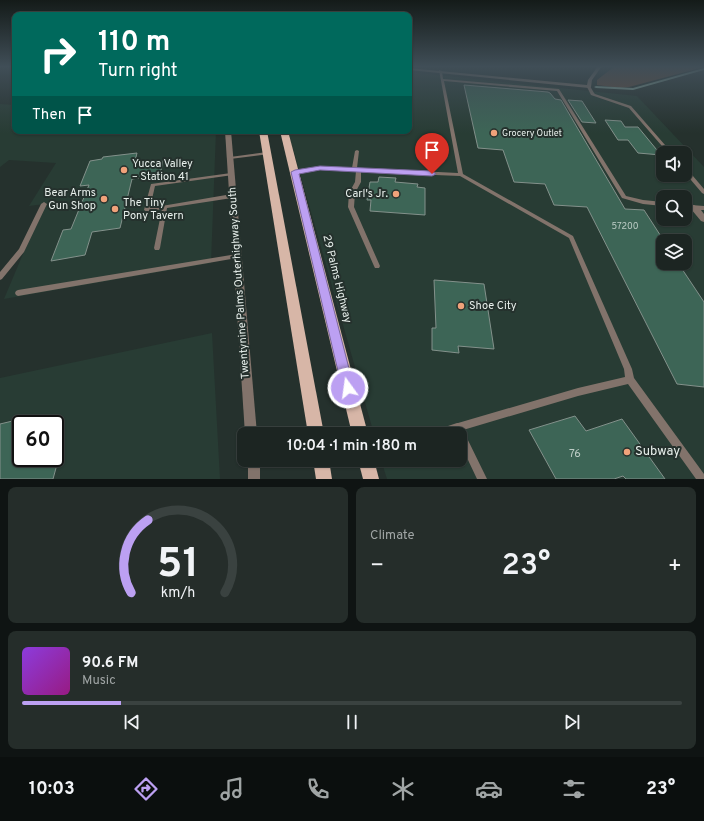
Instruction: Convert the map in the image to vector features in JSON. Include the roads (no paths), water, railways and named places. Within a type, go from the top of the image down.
[{"type":"main road","points":[[264,134],[315,427]]},
{"type":"main road","name":"29 Palms Highway","points":[[285,134],[358,427]]},
{"type":"main road","points":[[321,467],[324,479]]},
{"type":"main road","points":[[368,467],[371,479]]},
{"type":"street","name":"Twentynine Palms Outerhighway South","points":[[228,134],[250,427]]},
{"type":"street","points":[[694,207],[704,208]]},
{"type":"street","points":[[694,207],[704,219]]},
{"type":"street","points":[[254,467],[254,479]]},
{"type":"lane","points":[[444,88],[461,175]]},
{"type":"lane","points":[[539,88],[558,90],[624,197],[642,202],[656,203]]},
{"type":"lane","points":[[589,88],[594,95],[630,107],[664,146]]},
{"type":"lane","points":[[356,151],[356,170],[358,182],[352,193],[351,207],[377,266]]},
{"type":"lane","points":[[230,158],[267,153]]},
{"type":"lane","points":[[295,172],[320,168],[461,175],[571,237],[623,356],[630,380],[702,479]]},
{"type":"lane","points":[[231,174],[153,185],[147,210],[232,196]]},
{"type":"lane","points":[[692,178],[704,192]]},
{"type":"lane","points":[[0,277],[22,250],[44,204]]},
{"type":"lane","points":[[157,248],[165,207]]},
{"type":"lane","points":[[18,293],[237,256]]},
{"type":"lane","points":[[457,427],[578,392],[630,380]]},
{"type":"lane","points":[[467,448],[482,479]]},
{"type":"waterway","points":[[621,88],[635,88]]},
{"type":"place","name":"Grocery Outlet","points":[[494,133]]},
{"type":"place","name":"Yucca Valley – Station 41","points":[[124,170]]},
{"type":"place","name":"Carl's Jr.","points":[[396,194]]},
{"type":"place","name":"Bear Arms Gun Shop","points":[[104,199]]},
{"type":"place","name":"The Tiny Pony Tavern","points":[[115,209]]},
{"type":"place","name":"Shoe City","points":[[461,306]]},
{"type":"place","name":"Subway","points":[[627,452]]}]
